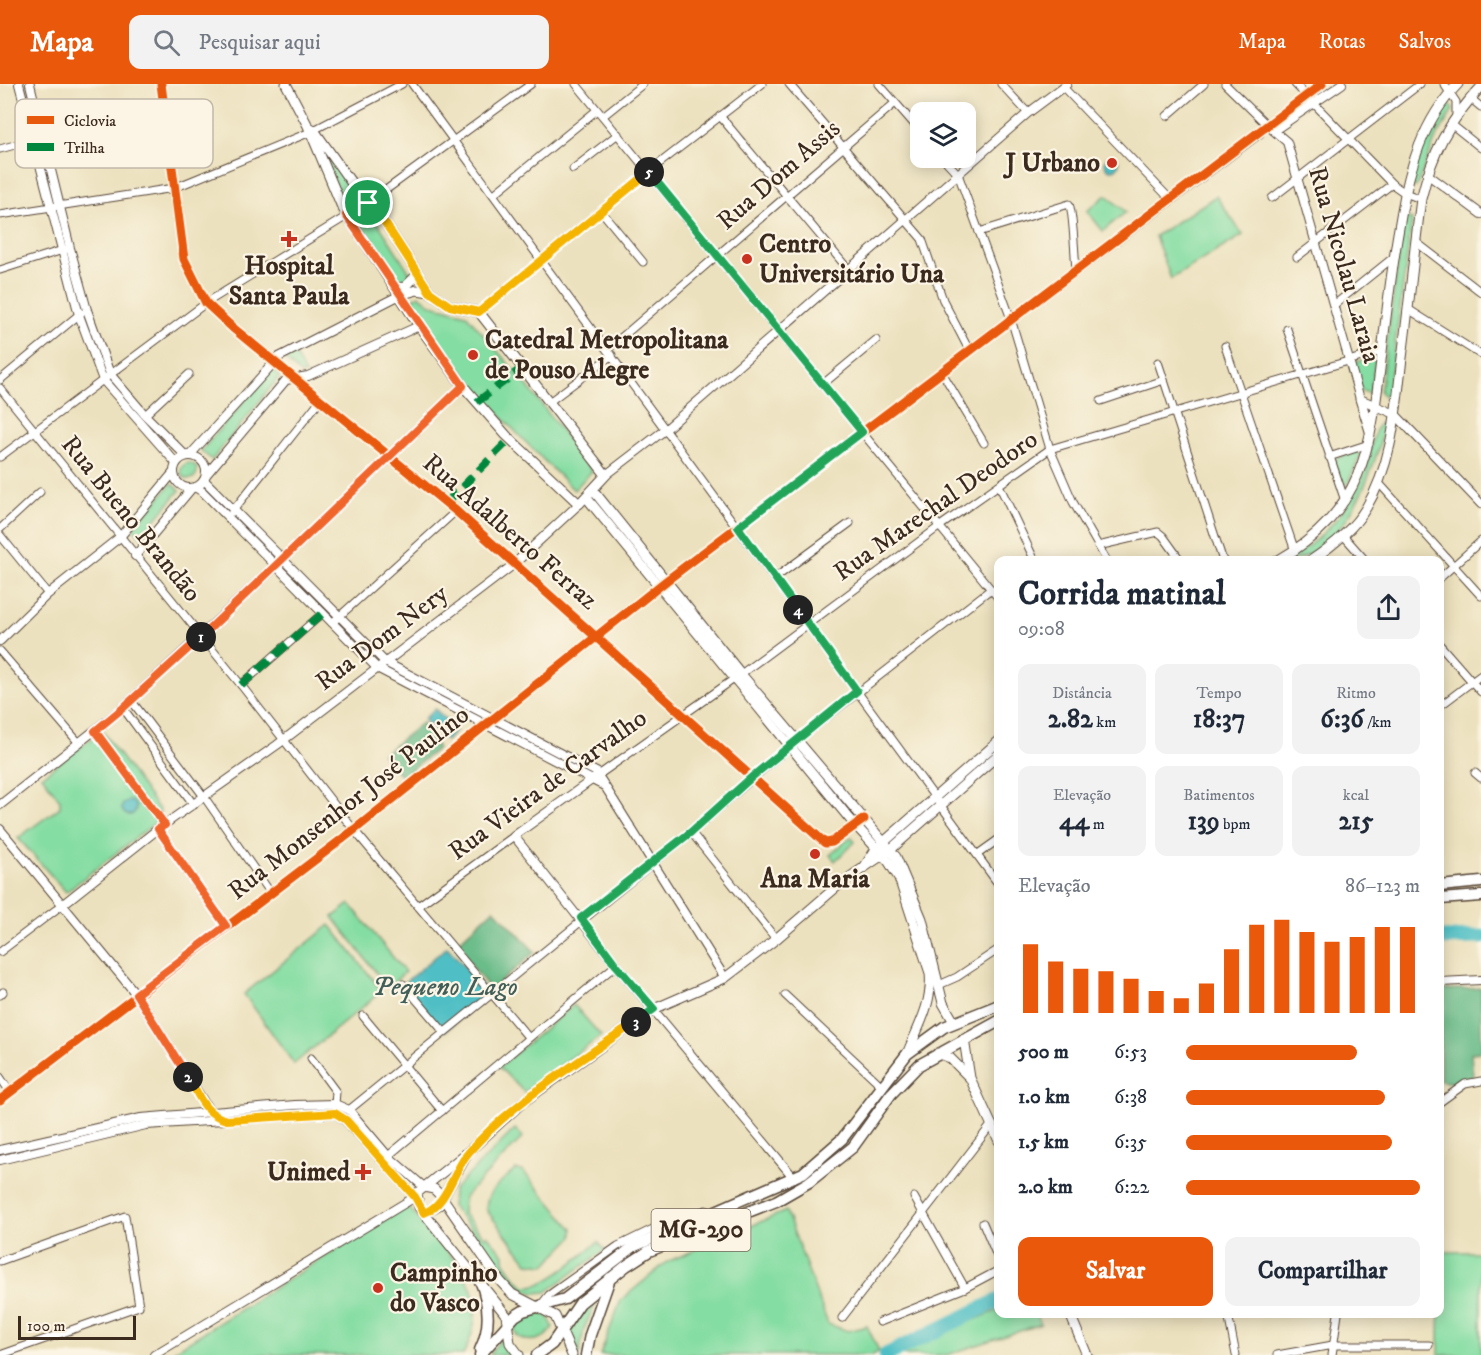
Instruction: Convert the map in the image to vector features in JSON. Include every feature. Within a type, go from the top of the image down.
[{"type":"highway","points":[[1444,886],[1481,882]]},
{"type":"highway","points":[[1444,899],[1481,896]]},
{"type":"highway","name":"MG-290","points":[[479,1355],[523,1311],[565,1299],[639,1244],[794,1178],[821,1159],[842,1139],[907,1054],[949,1025],[994,1007]]},
{"type":"highway","name":"MG-290","points":[[537,1355],[552,1344],[580,1303],[611,1277],[649,1251],[790,1194],[829,1168],[857,1141],[908,1075],[938,1053],[994,1024]]},
{"type":"highway","points":[[842,1139],[838,1148],[841,1152],[857,1141]]},
{"type":"highway","points":[[586,1355],[590,1335],[611,1277]]},
{"type":"highway","points":[[479,1355],[486,1335],[487,1314],[485,1294],[480,1280]]},
{"type":"main road","points":[[286,84],[310,130],[322,165],[346,215],[419,326],[463,386],[510,439],[586,497],[662,584],[737,676],[864,819],[883,849]]},
{"type":"main road","points":[[1286,556],[1328,523],[1345,501],[1359,473],[1370,439],[1376,407],[1394,256],[1411,164],[1447,88],[1458,84]]},
{"type":"main road","points":[[1316,556],[1343,535],[1366,507],[1387,461],[1395,414],[1421,200],[1427,174],[1436,148],[1470,98],[1481,87]]},
{"type":"main road","points":[[310,130],[368,203],[374,206],[430,292],[450,306],[479,312],[606,475],[586,497]]},
{"type":"main road","points":[[322,165],[326,160],[334,158]]},
{"type":"main road","points":[[398,292],[417,275]]},
{"type":"main road","points":[[398,292],[417,290],[430,292]]},
{"type":"main road","points":[[1360,399],[1370,439]]},
{"type":"main road","points":[[794,742],[855,825],[883,849],[904,872],[922,919],[935,984],[949,1025]]},
{"type":"main road","points":[[519,1355],[512,1347],[508,1336],[506,1315],[424,1213],[415,1197],[524,1102],[654,1009],[725,978],[776,939],[865,866],[994,746]]},
{"type":"main road","points":[[937,801],[994,758]]},
{"type":"main road","points":[[907,1054],[935,984]]},
{"type":"main road","points":[[964,1039],[970,1078]]},
{"type":"main road","points":[[938,1053],[957,1063],[970,1078],[994,1129]]},
{"type":"main road","points":[[424,1213],[439,1205],[469,1152]]},
{"type":"main road","points":[[424,1187],[434,1189],[442,1197],[500,1281],[512,1294],[555,1316],[572,1355]]},
{"type":"main road","points":[[1072,1318],[1087,1355]]},
{"type":"street","points":[[19,84],[22,99]]},
{"type":"street","points":[[30,84],[34,99]]},
{"type":"street","points":[[161,84],[163,99]]},
{"type":"street","points":[[0,215],[174,188],[310,130],[402,84]]},
{"type":"street","points":[[412,84],[994,878]]},
{"type":"street","points":[[0,457],[206,303],[368,203],[531,84]]},
{"type":"street","points":[[576,84],[994,593]]},
{"type":"street","points":[[494,194],[600,113],[643,84]]},
{"type":"street","points":[[479,312],[648,172],[762,84]]},
{"type":"street","points":[[789,84],[922,239],[943,300],[970,352]]},
{"type":"street","points":[[879,84],[910,120]]},
{"type":"street","points":[[1001,84],[1028,113]]},
{"type":"street","points":[[1167,116],[1204,84]]},
{"type":"street","points":[[1225,84],[1271,128]]},
{"type":"street","points":[[1295,84],[1392,184],[1421,200]]},
{"type":"street","points":[[1271,128],[1322,84]]},
{"type":"street","points":[[1271,128],[1314,105],[1342,84]]},
{"type":"street","points":[[1272,198],[1420,84]]},
{"type":"street","points":[[606,475],[666,429],[1028,113],[1065,86],[1172,200]]},
{"type":"street","points":[[1447,88],[1456,102],[1454,120],[1481,148]]},
{"type":"street","points":[[1470,98],[1481,106]]},
{"type":"street","name":"Rua Dom Assis","points":[[549,402],[610,352],[717,255],[895,103]]},
{"type":"street","points":[[720,116],[848,269]]},
{"type":"street","name":"Rua Monsenhor José Paulino","points":[[0,1100],[270,891],[354,830],[662,584],[862,432],[943,374],[1011,319],[1271,128]]},
{"type":"street","name":"Rua Nicolau Laraia","points":[[1271,128],[1287,142],[1360,399],[1395,414]]},
{"type":"street","points":[[573,169],[618,134]]},
{"type":"street","points":[[0,149],[15,145]]},
{"type":"street","points":[[41,168],[54,205],[79,315],[106,377],[176,463]]},
{"type":"street","points":[[49,168],[54,205]]},
{"type":"street","points":[[172,168],[184,259],[206,303]]},
{"type":"street","points":[[953,168],[958,174],[1011,319],[1050,449],[1063,481],[1104,556]]},
{"type":"street","points":[[1427,174],[1481,214]]},
{"type":"street","points":[[1297,256],[1392,184]]},
{"type":"street","points":[[979,232],[1067,204],[1072,208],[1076,271]]},
{"type":"street","points":[[602,212],[643,262]]},
{"type":"street","points":[[1416,242],[1481,292]]},
{"type":"street","points":[[0,270],[65,250]]},
{"type":"street","points":[[65,250],[87,310],[106,377],[188,455],[203,461],[205,478],[332,623],[381,665],[484,724],[543,754],[596,777]]},
{"type":"street","points":[[1334,305],[1394,256]]},
{"type":"street","points":[[0,641],[48,594],[120,537],[173,473],[176,463],[188,455],[273,362],[398,292]]},
{"type":"street","name":"Rua Adalberto Ferraz","points":[[206,303],[273,362],[456,511],[513,565],[597,637],[825,843],[832,842],[855,825]]},
{"type":"street","points":[[1408,309],[1481,355]]},
{"type":"street","points":[[0,380],[87,310]]},
{"type":"street","points":[[135,556],[205,478],[286,380],[308,376],[419,326]]},
{"type":"street","points":[[1287,329],[1345,501]]},
{"type":"street","points":[[823,384],[876,340]]},
{"type":"street","points":[[1225,346],[1295,551]]},
{"type":"street","name":"Rua Marechal Deodoro","points":[[737,676],[807,622],[1050,449],[1382,351]]},
{"type":"street","points":[[1158,362],[1221,556]]},
{"type":"street","points":[[145,415],[189,374]]},
{"type":"street","points":[[943,374],[984,444]]},
{"type":"street","points":[[1101,401],[1164,380]]},
{"type":"street","points":[[0,806],[123,708],[200,638],[463,386]]},
{"type":"street","name":"Rua Bueno Brandão","points":[[0,388],[200,638],[241,685],[354,830],[528,1037]]},
{"type":"street","points":[[228,517],[321,399]]},
{"type":"street","points":[[1395,414],[1481,504]]},
{"type":"street","points":[[1329,457],[1370,439]]},
{"type":"street","points":[[173,473],[179,484],[194,488],[341,616],[381,665],[494,717],[548,746],[596,777],[725,978]]},
{"type":"street","points":[[1378,482],[1481,596]]},
{"type":"street","points":[[999,485],[1033,556]]},
{"type":"street","points":[[0,529],[40,492]]},
{"type":"street","name":"Rua Dom Nery","points":[[62,905],[162,827],[283,740],[513,565],[586,497]]},
{"type":"street","points":[[332,623],[456,511]]},
{"type":"street","points":[[775,578],[850,523]]},
{"type":"street","points":[[1098,546],[1158,532],[1177,556]]},
{"type":"street","points":[[0,535],[48,594]]},
{"type":"street","points":[[1343,535],[1362,556]]},
{"type":"street","points":[[1444,575],[1481,541]]},
{"type":"street","points":[[349,1110],[581,918],[691,832],[794,742],[991,589]]},
{"type":"street","points":[[241,685],[323,613]]},
{"type":"street","points":[[1444,649],[1481,692]]},
{"type":"street","points":[[0,651],[80,743]]},
{"type":"street","points":[[1444,703],[1481,675]]},
{"type":"street","name":"Rua Vieira de Carvalho","points":[[418,906],[737,676]]},
{"type":"street","points":[[131,700],[205,798],[270,891]]},
{"type":"street","points":[[123,708],[195,805]]},
{"type":"street","points":[[95,731],[162,827],[226,926]]},
{"type":"street","points":[[543,754],[548,746]]},
{"type":"street","points":[[855,825],[864,819]]},
{"type":"street","points":[[0,829],[136,994],[182,1065],[208,1112],[227,1120]]},
{"type":"street","points":[[691,832],[776,939]]},
{"type":"street","points":[[513,836],[581,918],[616,965],[794,1178]]},
{"type":"street","points":[[978,854],[994,843]]},
{"type":"street","points":[[0,952],[62,905]]},
{"type":"street","points":[[935,984],[957,977],[994,952]]},
{"type":"street","points":[[388,1156],[616,965]]},
{"type":"street","points":[[1444,982],[1481,980]]},
{"type":"street","points":[[403,984],[444,1032]]},
{"type":"street","points":[[785,995],[883,1087]]},
{"type":"street","points":[[363,1016],[405,1064],[442,1112]]},
{"type":"street","points":[[311,1058],[336,1092],[335,1104]]},
{"type":"street","points":[[0,1077],[10,1092]]},
{"type":"street","points":[[1444,1099],[1465,1084],[1481,1081]]},
{"type":"street","points":[[0,1150],[101,1125],[141,1118],[335,1104],[349,1110],[388,1156],[424,1187]]},
{"type":"street","points":[[0,1160],[146,1125],[335,1113],[346,1120],[415,1197],[154,1355]]},
{"type":"street","points":[[842,1318],[992,1124]]},
{"type":"street","points":[[101,1125],[104,1134]]},
{"type":"street","points":[[45,1138],[47,1145],[51,1148]]},
{"type":"street","points":[[914,1197],[924,1211],[965,1288]]},
{"type":"street","points":[[0,1261],[125,1216],[139,1305],[0,1355]]},
{"type":"street","points":[[983,1223],[994,1249]]},
{"type":"street","points":[[880,1322],[965,1288],[994,1273]]},
{"type":"street","points":[[1229,1318],[1236,1355]]},
{"type":"street","points":[[1332,1355],[1337,1318]]},
{"type":"street","points":[[1276,1355],[1333,1345],[1429,1345]]},
{"type":"green space","points":[[1450,104],[1453,110],[1436,138],[1416,187],[1412,186],[1415,166],[1424,144],[1447,105]]},
{"type":"green space","points":[[333,160],[363,203],[347,212],[327,162]]},
{"type":"green space","points":[[1106,195],[1126,212],[1103,231],[1087,211]]},
{"type":"green space","points":[[1216,196],[1243,235],[1171,279],[1155,236]]},
{"type":"green space","points":[[369,209],[412,276],[403,284],[395,283],[355,219]]},
{"type":"green space","points":[[1407,217],[1412,220],[1388,394],[1385,396],[1380,392],[1404,220]]},
{"type":"green space","points":[[419,295],[432,305],[466,314],[529,388],[592,471],[574,490],[509,425],[449,356],[413,305],[412,300]]},
{"type":"green space","points":[[294,352],[305,374],[301,375],[284,358]]},
{"type":"green space","points":[[1376,356],[1370,394],[1361,390],[1353,363]]},
{"type":"green space","points":[[272,369],[280,376],[212,460],[201,451]]},
{"type":"green space","points":[[1380,423],[1384,426],[1372,466],[1352,511],[1322,546],[1306,556],[1293,556],[1321,535],[1351,499],[1365,472]]},
{"type":"green space","points":[[1356,451],[1361,454],[1347,485],[1341,484],[1333,460]]},
{"type":"green space","points":[[189,463],[197,471],[189,479],[181,471]]},
{"type":"green space","points":[[172,483],[180,490],[141,537],[133,528]]},
{"type":"green space","points":[[422,723],[438,748],[402,777],[383,754]]},
{"type":"green space","points":[[102,731],[160,811],[159,820],[66,892],[18,838],[60,807],[60,800],[42,776]]},
{"type":"green space","points":[[851,837],[855,842],[835,861],[830,855]]},
{"type":"green space","points":[[350,904],[405,972],[388,988],[333,917]]},
{"type":"green space","points":[[494,909],[535,952],[491,990],[455,945]]},
{"type":"green space","points":[[330,925],[382,991],[294,1064],[244,994]]},
{"type":"green space","points":[[1481,988],[1481,1052],[1471,1053],[1473,1076],[1453,1083],[1444,1082],[1444,990]]},
{"type":"green space","points":[[574,1005],[601,1036],[524,1092],[499,1067]]},
{"type":"green space","points":[[515,1129],[523,1137],[464,1197],[463,1213],[484,1237],[487,1235],[504,1255],[504,1261],[517,1279],[529,1286],[539,1284],[561,1272],[598,1242],[605,1250],[546,1292],[534,1293],[517,1286],[452,1206],[453,1190]]},
{"type":"green space","points":[[515,1170],[523,1171],[573,1229],[573,1237],[545,1265],[528,1263],[487,1211],[488,1198],[491,1193]]},
{"type":"green space","points":[[408,1205],[456,1262],[472,1289],[475,1319],[463,1355],[167,1355]]},
{"type":"green space","points":[[786,1211],[828,1324],[848,1331],[867,1326],[879,1351],[873,1355],[600,1355],[621,1300],[667,1262]]},
{"type":"green space","points":[[1444,1252],[1481,1252],[1481,1355],[1439,1355],[1439,1318],[1444,1318]]},
{"type":"green space","points":[[604,1285],[584,1329],[579,1355],[575,1355],[565,1332]]},
{"type":"green space","points":[[532,1312],[548,1315],[553,1327],[538,1340],[521,1338],[516,1334],[515,1328],[520,1320]]},
{"type":"green space","points":[[994,1312],[994,1318],[1038,1318],[1041,1324],[947,1355],[899,1355],[946,1331]]},
{"type":"green space","points":[[501,1338],[510,1355],[490,1355]]},
{"type":"water","name":"J Urbano","points":[[1109,156],[1115,156],[1119,163],[1115,170],[1109,170],[1105,166],[1105,160]]},
{"type":"water","points":[[435,709],[456,730],[446,741],[424,719]]},
{"type":"water","points":[[129,801],[134,803],[136,808],[134,813],[129,815],[124,813],[122,808],[124,803]]},
{"type":"water","name":"Pequeno Lago","points":[[447,947],[490,994],[444,1032],[403,984]]},
{"type":"waterway","points":[[1444,938],[1481,937]]},
{"type":"waterway","points":[[886,1355],[994,1302]]},
{"type":"marked path","points":[[477,402],[522,368]]},
{"type":"marked path","points":[[446,503],[510,439]]},
{"type":"marked path","points":[[241,685],[323,613]]},
{"type":"cycle path","points":[[161,84],[163,99]]},
{"type":"cycle path","points":[[0,1100],[354,830],[666,581],[1322,84]]},
{"type":"cycle path","points":[[172,168],[184,259],[206,303],[233,328],[456,511],[825,843],[832,842],[864,819]]},
{"type":"place","name":"J Urbano","points":[[1112,163]]},
{"type":"place","name":"Hospital Santa Paula","points":[[289,239]]},
{"type":"place","name":"Centro Universitário Una","points":[[747,259]]},
{"type":"place","name":"Catedral Metropolitana de Pouso Alegre","points":[[473,355]]},
{"type":"place","name":"Ana Maria","points":[[815,854]]},
{"type":"place","name":"Unimed","points":[[363,1172]]},
{"type":"place","name":"Campinho do Vasco","points":[[378,1288]]},
{"type":"route","points":[[648,172],[862,432],[738,527],[857,691],[753,776],[691,832],[581,918],[616,965],[654,1009],[524,1102],[469,1152],[439,1205],[424,1213],[415,1197],[346,1120],[335,1113],[227,1120],[208,1112],[182,1065],[136,994],[226,926],[158,829],[165,825],[95,731],[200,638],[463,386],[419,326],[346,215],[368,203],[374,206],[430,292],[450,306],[479,312],[648,172]]}]
